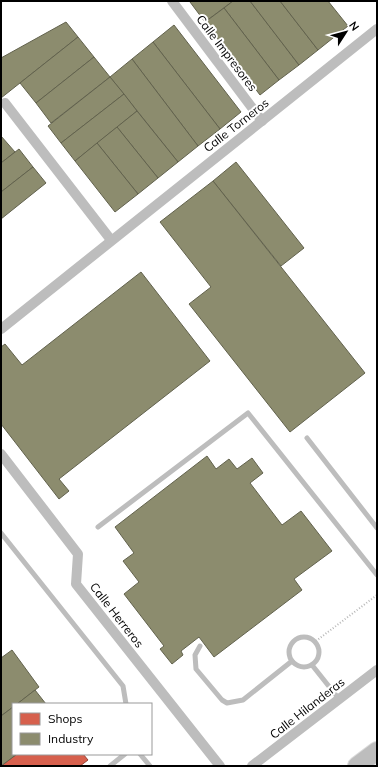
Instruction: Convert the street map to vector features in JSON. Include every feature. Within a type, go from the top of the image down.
[{"type":"highway","points":[[358,766],[377,751]]},
{"type":"street","name":"Calle Impresores","points":[[172,1],[262,121]]},
{"type":"street","name":"Calle Torneros","points":[[1,329],[377,28]]},
{"type":"street","points":[[5,103],[111,240]]},
{"type":"street","name":"Calle Herreros","points":[[1,454],[78,554],[76,584],[220,766]]},
{"type":"street","name":"Calle Hilanderas","points":[[252,766],[377,670]]},
{"type":"lane","points":[[98,527],[248,413],[377,575]]},
{"type":"lane","points":[[307,438],[377,528]]},
{"type":"lane","points":[[1,533],[123,686],[126,703]]},
{"type":"lane","points":[[307,636],[316,641],[320,650],[318,659],[312,665],[308,667],[299,666],[292,661],[289,651],[290,646],[296,638],[307,636]]},
{"type":"lane","points":[[200,646],[195,655],[196,669],[222,700],[227,703],[243,700],[292,661]]},
{"type":"lane","points":[[312,665],[339,699]]},
{"type":"lane","points":[[110,766],[124,755]]},
{"type":"lane","points":[[141,755],[150,766]]},
{"type":"path","points":[[316,641],[377,595]]},
{"type":"building: Shops","points":[[16,755],[84,755],[88,760],[80,766],[1,766]]},
{"type":"building: Industry","points":[[233,1],[205,22],[190,2]]},
{"type":"building: Industry","points":[[233,1],[250,1],[299,65],[279,80],[224,8]]},
{"type":"building: Industry","points":[[250,1],[280,1],[318,50],[299,65]]},
{"type":"building: Industry","points":[[280,1],[328,1],[348,26],[318,50]]},
{"type":"building: Industry","points":[[224,8],[279,80],[260,95],[205,22]]},
{"type":"building: Industry","points":[[66,22],[78,37],[1,98],[1,58]]},
{"type":"building: Industry","points":[[174,25],[241,112],[220,129],[153,42]]},
{"type":"building: Industry","points":[[78,37],[94,57],[36,103],[20,83]]},
{"type":"building: Industry","points":[[153,42],[220,129],[198,146],[132,59]]},
{"type":"building: Industry","points":[[94,57],[110,77],[51,123],[36,103]]},
{"type":"building: Industry","points":[[132,59],[198,146],[178,162],[110,77]]},
{"type":"building: Industry","points":[[110,77],[124,94],[61,143],[48,126]]},
{"type":"building: Industry","points":[[124,94],[137,111],[75,161],[61,143]]},
{"type":"building: Industry","points":[[137,111],[178,162],[158,178],[117,127]]},
{"type":"building: Industry","points":[[117,127],[158,178],[138,194],[97,143]]},
{"type":"building: Industry","points":[[1,136],[15,152],[1,163]]},
{"type":"building: Industry","points":[[97,143],[138,194],[115,212],[75,161]]},
{"type":"building: Industry","points":[[19,149],[33,167],[1,192],[1,163]]},
{"type":"building: Industry","points":[[236,162],[304,248],[281,266],[213,181]]},
{"type":"building: Industry","points":[[33,167],[46,183],[1,219],[1,192]]},
{"type":"building: Industry","points":[[213,181],[365,373],[290,432],[189,304],[211,287],[160,222]]},
{"type":"building: Industry","points":[[141,272],[210,361],[59,479],[69,491],[59,499],[1,424],[1,347],[5,344],[22,365]]},
{"type":"building: Industry","points":[[207,456],[216,469],[229,459],[237,469],[252,458],[263,473],[250,483],[282,525],[301,511],[332,551],[294,579],[302,590],[214,657],[199,637],[181,651],[183,655],[172,664],[160,649],[164,646],[124,594],[139,582],[123,561],[134,553],[115,527]]},
{"type":"building: Industry","points":[[12,650],[39,687],[18,703],[12,703],[12,708],[1,716],[1,658]]},
{"type":"building: Industry","points":[[35,690],[45,703],[18,703]]},
{"type":"building: Industry","points":[[12,708],[12,755],[16,755],[1,766],[1,716]]}]
